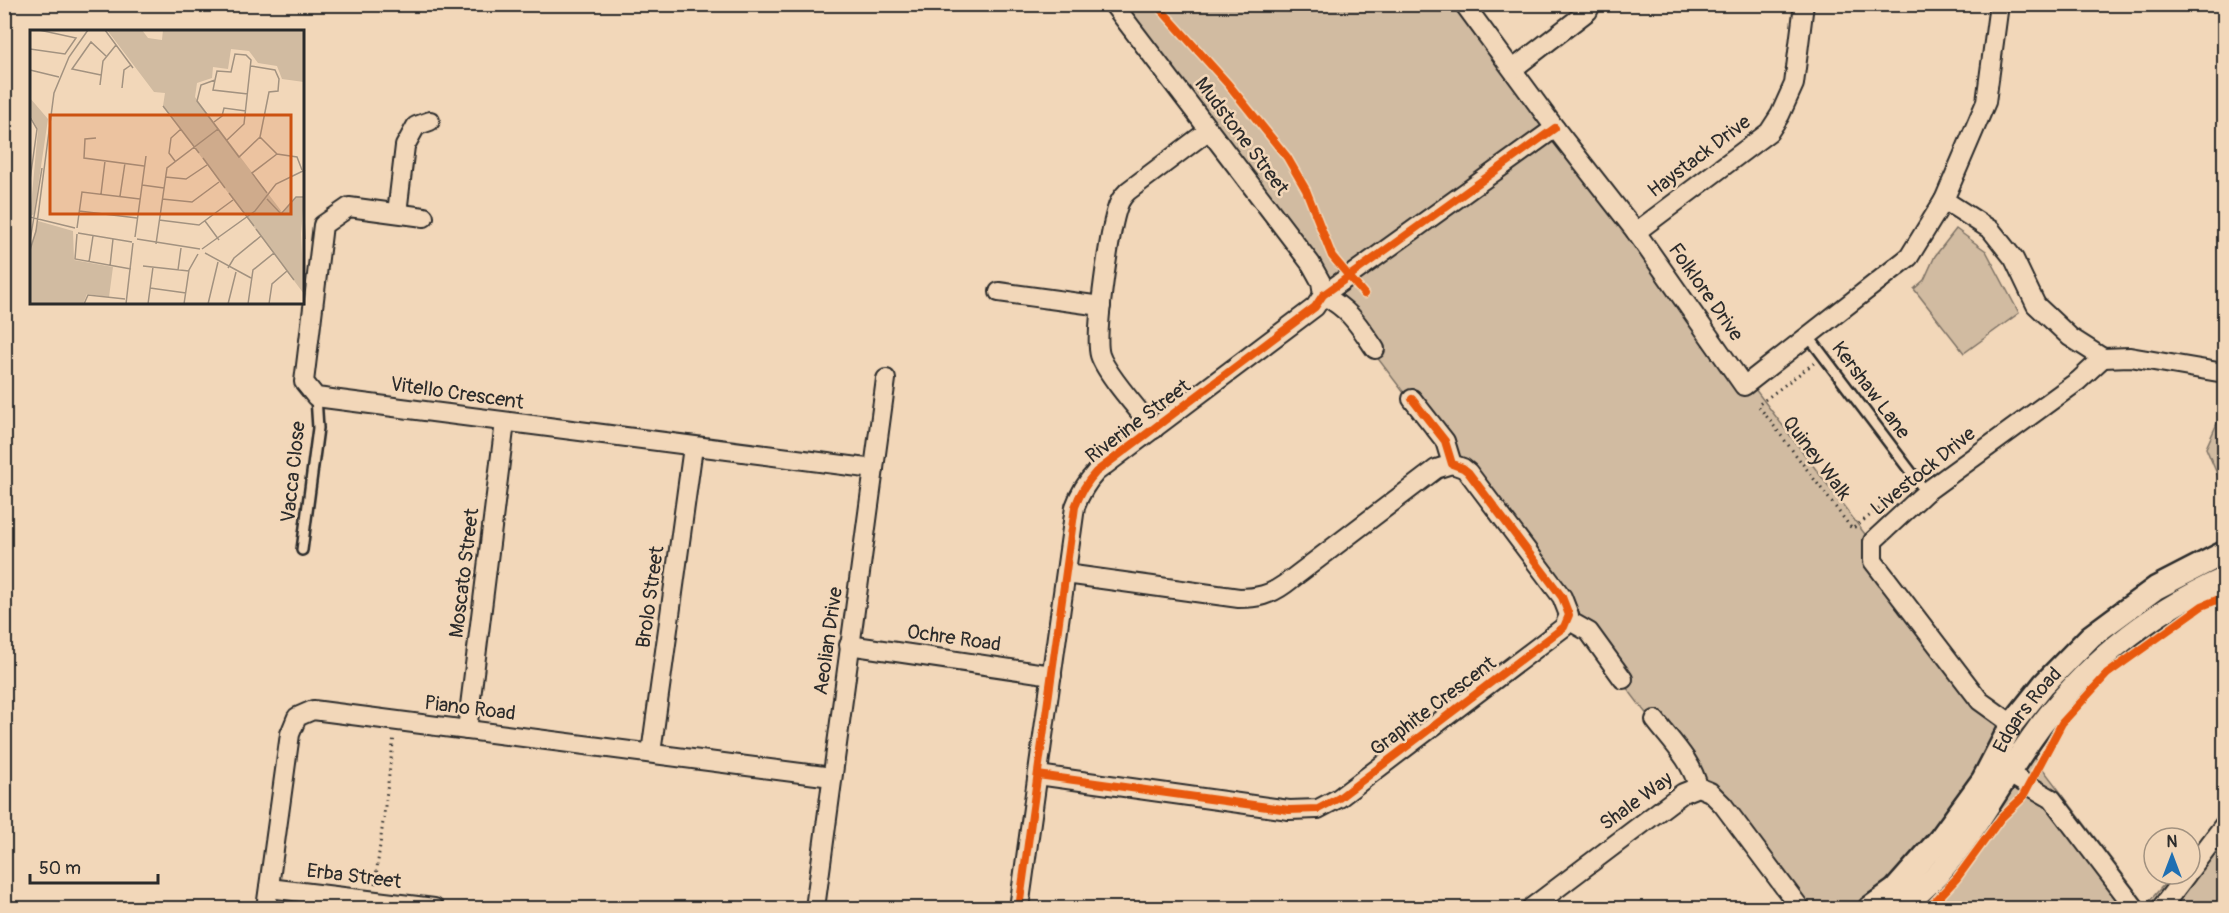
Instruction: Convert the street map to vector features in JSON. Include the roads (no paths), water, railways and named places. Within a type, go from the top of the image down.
[{"type":"street","name":"Mudstone Street","points":[[1113,4],[1311,264],[1322,282],[1323,295]]},
{"type":"street","name":"Folklore Drive","points":[[1464,4],[1555,128],[1636,232],[1744,386],[1909,257],[1944,200],[1953,174],[1986,102],[1999,4]]},
{"type":"street","points":[[1513,69],[1588,11],[1591,4]]},
{"type":"street","name":"Haystack Drive","points":[[1636,232],[1769,132],[1780,115],[1794,84],[1804,4]]},
{"type":"street","points":[[397,213],[405,146],[416,126],[430,121]]},
{"type":"street","name":"Riverine Street","points":[[1019,909],[1075,507],[1079,494],[1096,472],[1315,307],[1323,295],[1555,128]]},
{"type":"street","points":[[1154,429],[1101,357],[1098,334],[1116,214],[1122,197],[1209,130]]},
{"type":"street","points":[[1944,200],[1991,230],[2014,259],[2036,305],[2070,337],[2103,358],[2130,357],[2224,373]]},
{"type":"street","points":[[316,397],[304,382],[323,225],[349,207],[424,217]]},
{"type":"street","points":[[999,292],[1101,306]]},
{"type":"street","points":[[1323,295],[1344,308],[1375,350]]},
{"type":"street","name":"Livestock Drive","points":[[2012,724],[1980,701],[1873,561],[1873,541],[1926,492],[2078,381],[2103,358]]},
{"type":"street","name":"Aeolian Drive","points":[[815,909],[886,379]]},
{"type":"street","name":"Vitello Crescent","points":[[316,397],[874,469]]},
{"type":"street","points":[[1412,399],[1445,441],[1452,464]]},
{"type":"street","name":"Moscato Street","points":[[467,730],[505,422]]},
{"type":"street","name":"Brolo Street","points":[[651,753],[693,447]]},
{"type":"street","points":[[1066,574],[1239,598],[1261,597],[1285,584],[1436,469],[1452,464],[1467,472],[1562,597],[1568,610],[1568,620],[1589,632],[1623,679]]},
{"type":"street","name":"Edgars Road","points":[[1870,909],[1895,890],[1940,839],[1983,780],[2012,724],[2044,684],[2091,636],[2156,588],[2224,553]]},
{"type":"street","name":"Edgars Road","points":[[1902,909],[1937,875],[1958,849],[2031,740],[2062,699],[2098,661],[2144,624],[2200,590],[2224,579]]},
{"type":"street","name":"Graphite Crescent","points":[[1038,776],[1288,810],[1318,809],[1340,798],[1549,640],[1564,627],[1568,620]]},
{"type":"street","name":"Ochre Road","points":[[849,645],[1052,675]]},
{"type":"street","name":"Piano Road","points":[[266,909],[290,734],[297,717],[313,710],[832,777]]},
{"type":"street","points":[[1655,720],[1690,765],[1698,787]]},
{"type":"street","points":[[2009,774],[2052,799],[2135,909]]},
{"type":"street","name":"Shale Way","points":[[1531,909],[1683,793],[1698,787],[1710,792],[1723,805],[1800,909]]},
{"type":"street","points":[[2202,854],[2224,825]]},
{"type":"street","points":[[2161,909],[2178,886]]},
{"type":"street","name":"Erba Street","points":[[269,888],[434,909]]},
{"type":"lane","name":"Kershaw Lane","points":[[1809,337],[1926,492]]},
{"type":"lane","name":"Vacca Close","points":[[302,550],[318,428],[316,397]]}]
